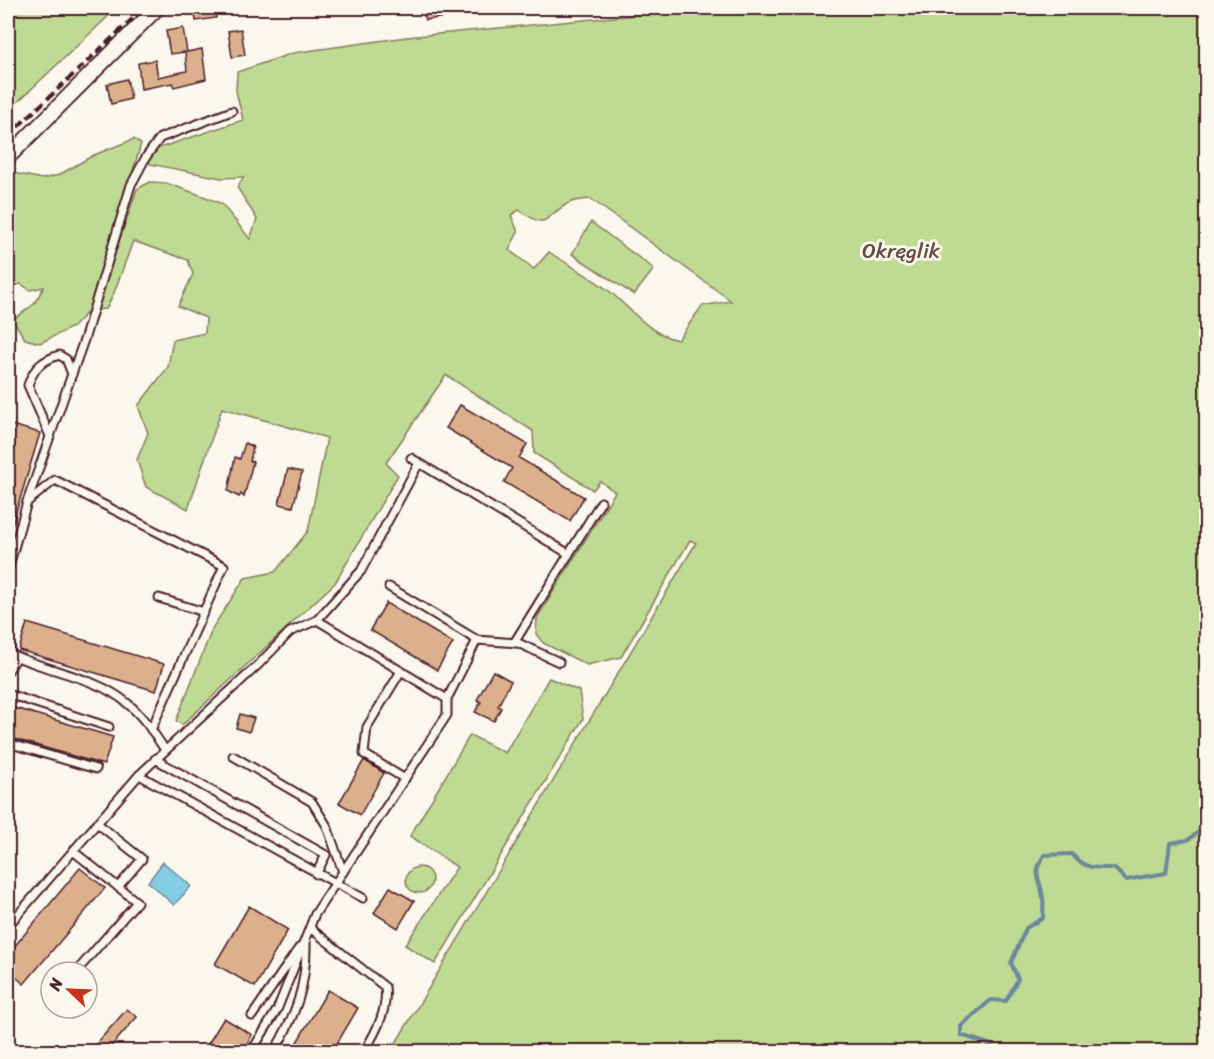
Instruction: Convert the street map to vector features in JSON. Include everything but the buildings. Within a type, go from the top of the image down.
[{"type":"street","points":[[8,156],[157,8]]},
{"type":"lane","points":[[8,570],[27,502],[72,374],[132,185],[146,157],[160,138],[232,111]]},
{"type":"lane","points":[[50,436],[28,385],[33,371],[44,360],[59,355],[66,359],[72,374]]},
{"type":"lane","points":[[411,458],[569,554]]},
{"type":"lane","points":[[8,926],[139,775],[258,665],[290,632],[317,620],[361,572],[418,463]]},
{"type":"lane","points":[[27,502],[55,480],[224,566],[152,730]]},
{"type":"lane","points":[[514,643],[601,502]]},
{"type":"lane","points":[[389,587],[477,640],[514,643],[558,662]]},
{"type":"lane","points":[[159,598],[204,612]]},
{"type":"lane","points":[[317,620],[447,699]]},
{"type":"lane","points":[[8,638],[11,654],[102,688],[126,702],[152,730],[165,750]]},
{"type":"lane","points":[[251,1052],[277,1010],[315,914],[447,715],[447,699],[477,640]]},
{"type":"lane","points":[[8,671],[17,657]]},
{"type":"lane","points":[[401,671],[367,727],[364,753],[405,779]]},
{"type":"lane","points":[[8,694],[109,727]]},
{"type":"lane","points":[[8,742],[96,769]]},
{"type":"lane","points":[[233,756],[312,802],[327,826],[343,872]]},
{"type":"lane","points":[[155,759],[326,855],[316,874]]},
{"type":"lane","points":[[139,775],[363,898]]},
{"type":"lane","points":[[97,824],[141,859],[118,887]]},
{"type":"lane","points":[[73,851],[136,902],[86,960]]},
{"type":"lane","points":[[310,928],[385,987],[387,1001],[373,1037],[364,1052]]},
{"type":"lane","points":[[252,1016],[306,938]]},
{"type":"lane","points":[[274,1052],[299,1002],[306,969],[306,938]]},
{"type":"green space","points":[[8,8],[117,8],[8,111]]},
{"type":"green space","name":"Okręglik","points":[[707,8],[1206,8],[1206,1051],[391,1051],[696,543],[690,540],[621,657],[587,665],[543,643],[536,634],[537,618],[615,492],[600,481],[593,490],[534,453],[533,431],[446,375],[386,463],[398,475],[335,583],[182,725],[176,721],[213,627],[245,578],[275,572],[308,531],[327,438],[222,408],[188,509],[146,487],[137,460],[148,433],[138,406],[168,367],[173,340],[205,333],[206,318],[178,306],[193,274],[188,260],[133,241],[106,309],[96,310],[137,189],[150,182],[166,183],[222,204],[250,239],[257,219],[237,187],[244,177],[221,178],[150,164],[150,151],[243,120],[236,91],[237,72],[293,53],[407,37]],"holes":[[[591,199],[731,301],[702,306],[678,340],[652,328],[600,284],[549,252],[534,269],[509,250],[518,232],[511,215],[519,210],[541,221],[569,203]]]},
{"type":"green space","points":[[134,139],[141,144],[92,307],[73,327],[40,343],[25,339],[13,320],[34,304],[44,287],[30,290],[21,284],[8,287],[8,177],[14,173],[42,179],[59,175],[94,155]]},
{"type":"green space","points":[[591,222],[654,269],[634,295],[572,254]]},
{"type":"green space","points":[[549,678],[579,691],[583,719],[435,964],[405,945],[457,867],[410,836],[470,735],[505,753]]},
{"type":"green space","points":[[419,867],[428,871],[432,880],[428,889],[419,893],[410,889],[406,880],[410,871]]},
{"type":"water","points":[[163,862],[191,886],[174,905],[148,882]]},
{"type":"waterway","points":[[994,1052],[989,1044],[961,1035],[961,1026],[991,1000],[1006,1001],[1018,979],[1011,963],[1026,928],[1043,918],[1042,891],[1037,873],[1044,855],[1072,854],[1085,865],[1096,868],[1114,868],[1126,880],[1166,873],[1170,843],[1188,840],[1206,826]]},
{"type":"railway","points":[[8,136],[144,8]]}]
